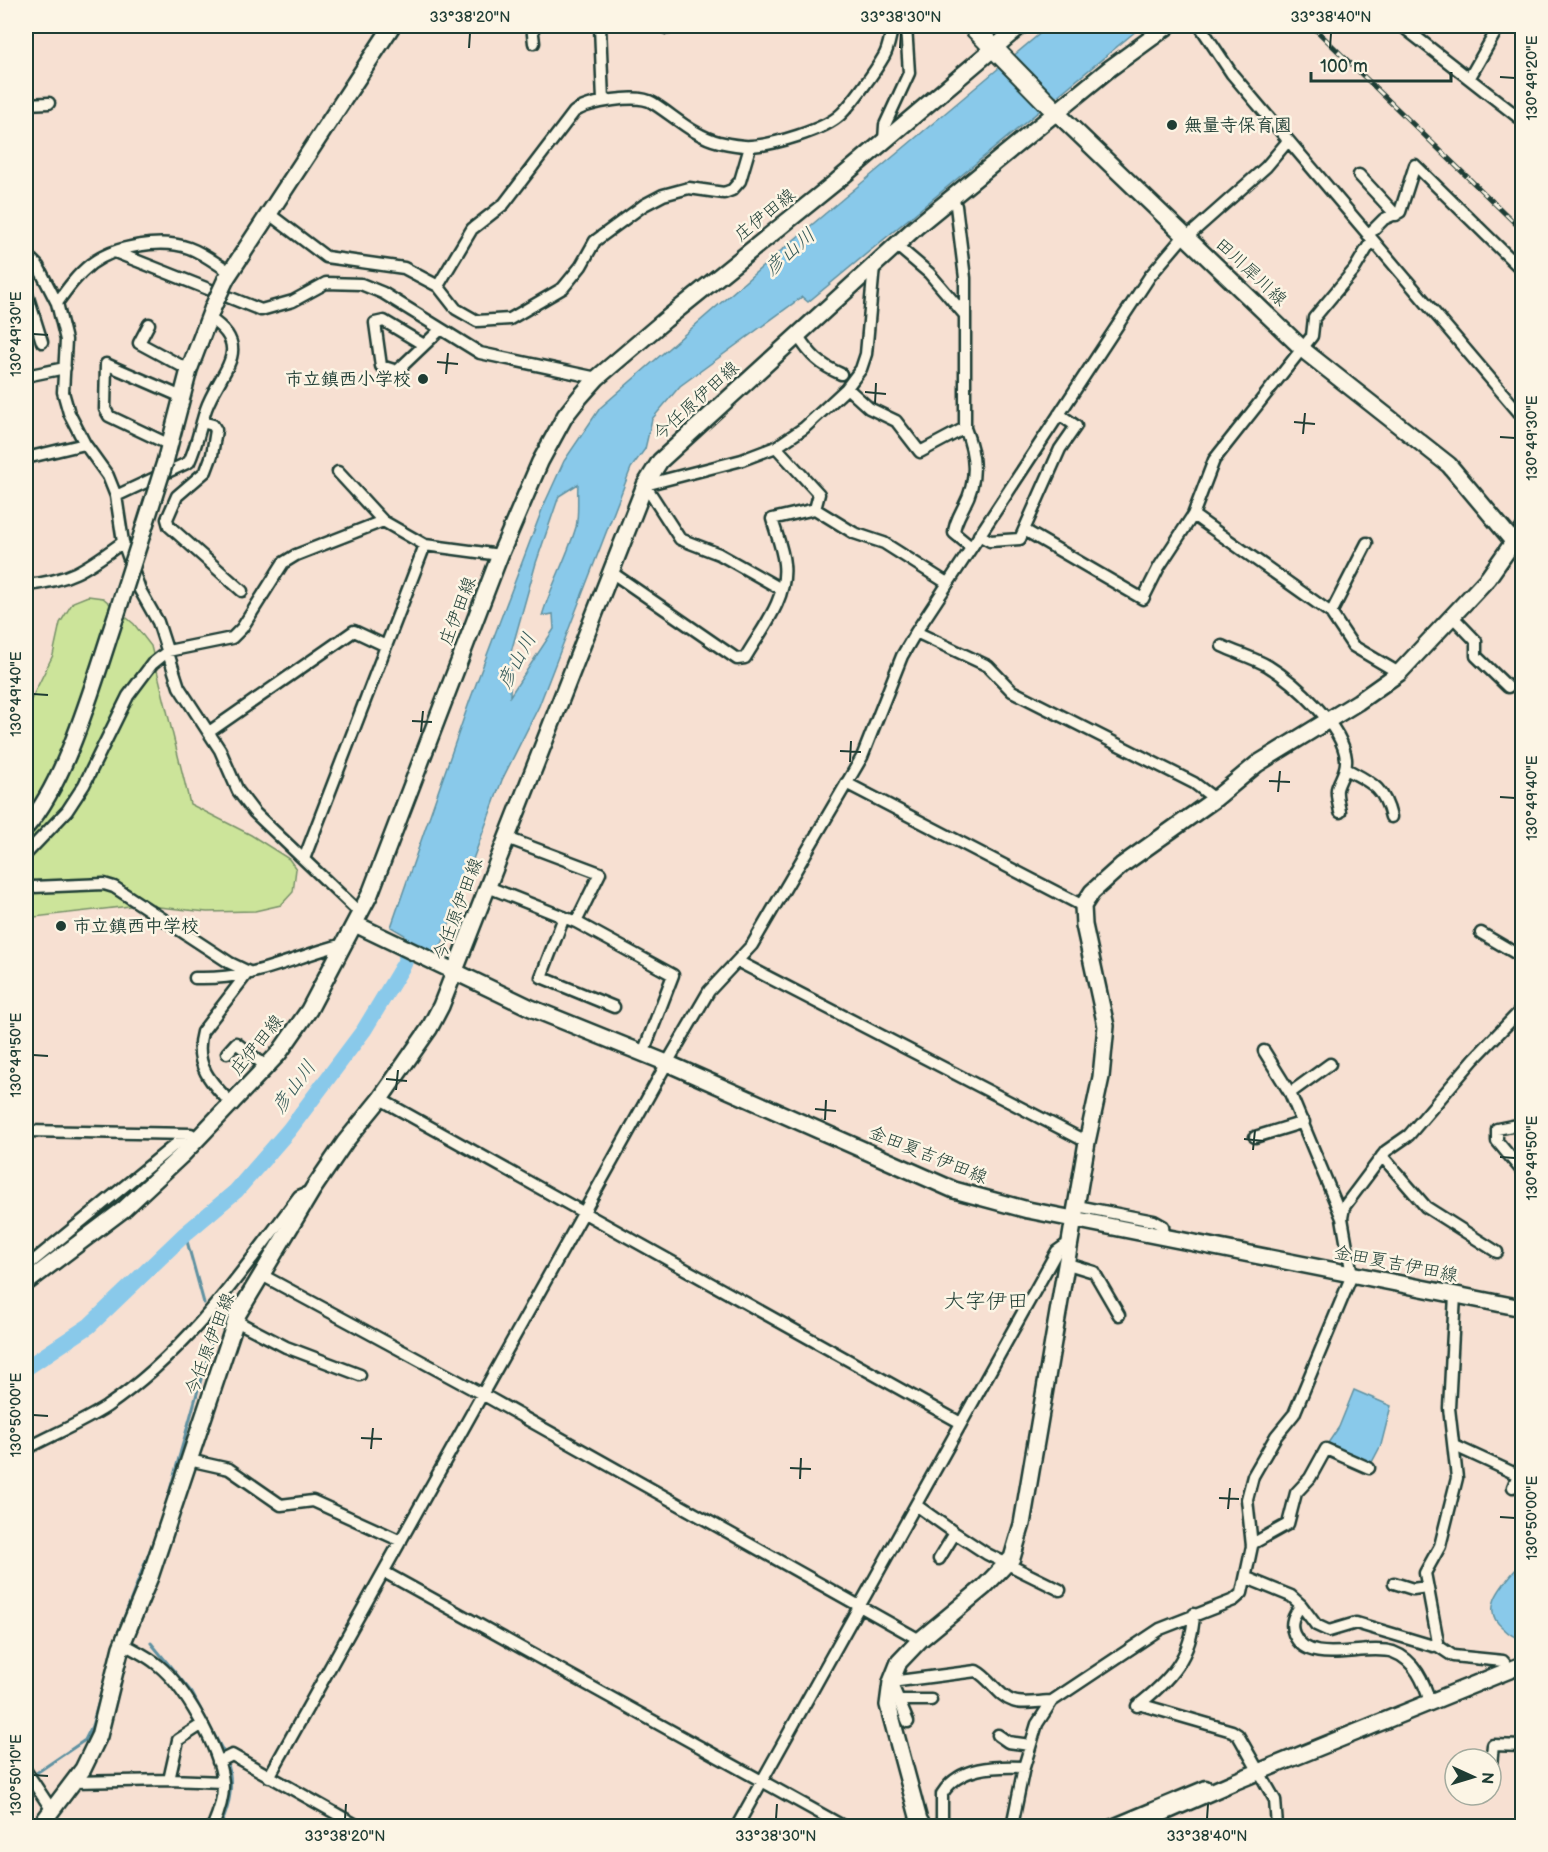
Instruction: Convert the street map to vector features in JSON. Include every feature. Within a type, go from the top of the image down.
[{"type":"main road","points":[[973,26],[1058,114],[1109,69],[1168,26]]},
{"type":"main road","name":"庄伊田線","points":[[26,1283],[124,1209],[196,1134],[233,1105],[267,1067],[309,1010],[344,944],[359,922],[500,555],[540,462],[565,416],[597,378],[885,141],[1020,26]]},
{"type":"main road","points":[[26,827],[37,814],[59,773],[117,613],[165,462],[189,370],[228,275],[387,27]]},
{"type":"main road","name":"今任原伊田線","points":[[40,1827],[74,1782],[99,1736],[122,1643],[150,1577],[236,1321],[260,1274],[313,1190],[345,1142],[380,1099],[429,1029],[456,970],[645,484],[660,460],[681,439],[798,336],[896,245],[952,197],[1058,114]]},
{"type":"main road","name":"田川犀川線","points":[[1058,114],[1302,348],[1449,465],[1518,546]]},
{"type":"main road","points":[[923,1827],[919,1820],[888,1705],[891,1682],[898,1662],[920,1640],[984,1587],[1012,1558],[1022,1524],[1071,1247],[1087,1142],[1101,1077],[1106,1026],[1084,925],[1083,906],[1092,892],[1122,865],[1215,799],[1257,764],[1399,673],[1518,546]]},
{"type":"main road","name":"金田夏吉伊田線","points":[[359,922],[531,1008],[667,1062],[954,1190],[1028,1210],[1076,1213],[1164,1237],[1522,1308]]},
{"type":"main road","points":[[1132,1827],[1257,1768],[1516,1668]]},
{"type":"street","points":[[532,26],[534,43]]},
{"type":"street","points":[[600,26],[603,101]]},
{"type":"street","points":[[662,26],[667,28],[679,26]]},
{"type":"street","points":[[438,286],[472,229],[504,204],[574,112],[584,105],[603,101],[651,101],[673,119],[717,142],[750,147],[821,127],[840,115],[885,55],[892,26]]},
{"type":"street","points":[[885,141],[885,125],[909,73],[906,26]]},
{"type":"street","points":[[1200,26],[1232,74],[1522,416]]},
{"type":"street","points":[[1402,26],[1522,120]]},
{"type":"street","points":[[1470,77],[1499,26]]},
{"type":"street","points":[[26,104],[49,103]]},
{"type":"street","points":[[269,1777],[667,1062],[709,991],[739,962],[752,945],[862,757],[902,656],[916,632],[1150,276],[1185,237],[1266,167],[1288,141]]},
{"type":"street","points":[[268,213],[326,256],[404,268],[438,286],[456,309],[477,321],[510,319],[563,288],[581,266],[595,242],[644,205],[663,195],[689,188],[724,192],[732,190],[740,181],[750,147]]},
{"type":"street","points":[[1026,531],[1143,599],[1159,567],[1193,515],[1214,460],[1312,336],[1314,318],[1354,270],[1370,237],[1384,219],[1400,212],[1415,165],[1522,270]]},
{"type":"street","points":[[1359,175],[1396,215]]},
{"type":"street","points":[[952,197],[956,206],[964,261],[965,428],[972,447],[974,483],[953,529],[956,537],[971,547]]},
{"type":"street","points":[[57,303],[76,276],[92,263],[115,252],[171,243],[192,249],[228,275]]},
{"type":"street","points":[[896,245],[928,273],[963,314]]},
{"type":"street","points":[[115,252],[261,310],[272,309],[293,301],[326,283],[361,284],[382,293],[480,353],[597,378]]},
{"type":"street","points":[[26,254],[38,266],[57,303],[66,340],[63,392],[69,413],[85,444],[108,476],[116,496],[123,542],[140,590],[158,622],[179,687],[220,750],[238,791],[254,812],[304,859],[359,922]]},
{"type":"street","points":[[781,589],[719,554],[680,539],[645,484],[742,460],[776,447],[804,428],[847,388],[861,369],[866,354],[874,266]]},
{"type":"street","points":[[26,291],[42,342]]},
{"type":"street","points":[[116,496],[189,462],[214,389],[231,362],[233,348],[211,313]]},
{"type":"street","points":[[424,345],[384,321],[375,323],[381,366],[397,371],[441,329]]},
{"type":"street","points":[[149,324],[139,343],[189,370]]},
{"type":"street","points":[[798,336],[811,356],[823,366],[841,374]]},
{"type":"street","points":[[170,445],[109,416],[105,409],[106,364],[182,397]]},
{"type":"street","points":[[26,376],[65,368]]},
{"type":"street","points":[[847,388],[869,408],[896,421],[920,452],[965,428]]},
{"type":"street","points":[[979,536],[990,541],[1013,541],[1020,539],[1026,531],[1060,449],[1077,426],[1059,414]]},
{"type":"street","points":[[202,422],[213,426],[216,430],[212,455],[200,479],[177,496],[167,519],[169,526],[242,591]]},
{"type":"street","points":[[26,458],[85,444]]},
{"type":"street","points":[[776,447],[819,494],[815,509]]},
{"type":"street","points":[[338,472],[383,521],[425,545],[500,555]]},
{"type":"street","points":[[611,572],[737,659],[745,658],[763,632],[781,589],[784,565],[771,519],[815,509],[854,533],[884,543],[947,583]]},
{"type":"street","points":[[1193,515],[1331,613],[1353,646],[1399,673]]},
{"type":"street","points":[[26,854],[67,811],[84,785],[128,696],[152,664],[168,651],[232,638],[242,628],[283,563],[296,555],[383,521]]},
{"type":"street","points":[[1518,546],[1522,527]]},
{"type":"street","points":[[26,585],[52,582],[80,573],[123,542]]},
{"type":"street","points":[[1331,613],[1367,543]]},
{"type":"street","points":[[304,859],[425,545]]},
{"type":"street","points":[[1452,616],[1476,641],[1476,656],[1508,687]]},
{"type":"street","points":[[208,732],[354,631],[386,646]]},
{"type":"street","points":[[916,632],[988,666],[1012,691],[1194,783],[1215,799]]},
{"type":"street","points":[[1221,646],[1274,670],[1313,704],[1327,721],[1343,747],[1346,769],[1336,791],[1340,812]]},
{"type":"street","points":[[1346,769],[1370,782],[1387,798],[1391,817]]},
{"type":"street","points":[[846,783],[1083,906]]},
{"type":"street","points":[[507,838],[600,873],[576,922]]},
{"type":"street","points":[[26,885],[33,887],[104,884],[114,887],[248,974]]},
{"type":"street","points":[[488,887],[576,922],[673,975],[643,1053]]},
{"type":"street","points":[[564,917],[541,977],[614,1007]]},
{"type":"street","points":[[1481,933],[1522,957]]},
{"type":"street","points":[[195,978],[226,979],[248,974],[344,944]]},
{"type":"street","points":[[739,962],[1087,1142]]},
{"type":"street","points":[[233,1105],[207,1079],[202,1066],[199,1042],[202,1032],[248,974]]},
{"type":"street","points":[[1342,1218],[1344,1207],[1382,1156],[1409,1136],[1474,1059],[1522,1009]]},
{"type":"street","points":[[228,1053],[236,1043],[267,1067]]},
{"type":"street","points":[[1012,1827],[1024,1767],[1036,1724],[1052,1701],[1160,1629],[1234,1600],[1242,1593],[1247,1578],[1252,1544],[1247,1499],[1253,1476],[1276,1436],[1294,1414],[1352,1275],[1342,1218],[1305,1122],[1264,1051]]},
{"type":"street","points":[[1290,1093],[1330,1064]]},
{"type":"street","points":[[380,1099],[961,1423]]},
{"type":"street","points":[[1255,1137],[1305,1122]]},
{"type":"street","points":[[1522,1124],[1497,1129],[1497,1141],[1522,1171]]},
{"type":"street","points":[[26,1131],[196,1134]]},
{"type":"street","points":[[26,1267],[196,1134]]},
{"type":"street","points":[[1382,1156],[1426,1207],[1497,1252]]},
{"type":"street","points":[[26,1449],[104,1408],[177,1350],[226,1294],[299,1196],[313,1190]]},
{"type":"street","points":[[737,1827],[1057,1251],[1064,1246],[1071,1247]]},
{"type":"street","points":[[1068,1264],[1094,1272],[1119,1315]]},
{"type":"street","points":[[260,1274],[482,1394],[920,1640]]},
{"type":"street","points":[[1435,1644],[1438,1642],[1425,1573],[1440,1546],[1457,1478],[1449,1408],[1455,1295]]},
{"type":"street","points":[[236,1321],[286,1347],[360,1375]]},
{"type":"street","points":[[1455,1446],[1520,1470],[1513,1487]]},
{"type":"street","points":[[1252,1544],[1288,1524],[1296,1493],[1310,1478],[1326,1449],[1369,1468]]},
{"type":"street","points":[[189,1460],[229,1469],[281,1504],[313,1501],[401,1541]]},
{"type":"street","points":[[916,1505],[955,1533],[1006,1564],[1043,1579],[1060,1590]]},
{"type":"street","points":[[939,1559],[955,1533]]},
{"type":"street","points":[[384,1572],[843,1827]]},
{"type":"street","points":[[1247,1578],[1291,1596],[1316,1625],[1329,1631],[1356,1623],[1433,1646],[1435,1644],[1453,1656],[1503,1661],[1516,1668]]},
{"type":"street","points":[[1394,1583],[1413,1589],[1426,1587]]},
{"type":"street","points":[[1301,1605],[1293,1616],[1292,1628],[1295,1638],[1307,1649],[1318,1652],[1383,1650],[1396,1653],[1421,1674],[1430,1702]]},
{"type":"street","points":[[1194,1614],[1193,1635],[1169,1680],[1138,1705],[1232,1731],[1238,1735],[1275,1800],[1277,1827]]},
{"type":"street","points":[[122,1643],[157,1664],[171,1677],[201,1725],[219,1761],[223,1782],[222,1800],[213,1827]]},
{"type":"street","points":[[908,1722],[891,1682],[976,1671],[986,1676],[1006,1698],[1014,1702],[1052,1701]]},
{"type":"street","points":[[898,1700],[931,1700]]},
{"type":"street","points":[[169,1780],[178,1740],[201,1725]]},
{"type":"street","points":[[998,1735],[1008,1742],[1030,1745]]},
{"type":"street","points":[[1493,1747],[1493,1745],[1522,1746]]},
{"type":"street","points":[[219,1761],[232,1755],[358,1827]]},
{"type":"street","points":[[942,1827],[942,1794],[960,1776],[975,1769],[1024,1767]]},
{"type":"street","points":[[1110,1827],[1257,1768]]},
{"type":"street","points":[[26,1771],[53,1812]]},
{"type":"street","points":[[74,1782],[169,1780],[223,1782]]},
{"type":"green space","points":[[88,596],[103,598],[134,624],[151,646],[190,804],[251,835],[289,859],[296,869],[293,892],[281,905],[255,911],[207,912],[139,905],[26,918],[26,710],[53,655],[60,623],[73,602]]},
{"type":"water","points":[[1049,26],[1142,26],[808,302],[802,297],[680,386],[652,419],[645,449],[631,468],[539,706],[502,780],[438,955],[391,927],[470,700],[543,507],[564,461],[600,408],[777,254]],"holes":[[[578,484],[576,527],[542,616],[553,614],[554,629],[510,696],[511,652],[536,563],[559,496]]]},
{"type":"water","points":[[1354,1390],[1391,1406],[1381,1445],[1371,1464],[1326,1446],[1339,1427]]},
{"type":"water","points":[[1522,1562],[1522,1639],[1514,1637],[1505,1630],[1496,1620],[1493,1611],[1494,1602],[1503,1585]]},
{"type":"waterway","name":"彦山川","points":[[26,1368],[89,1326],[185,1234],[236,1191],[289,1130],[364,1030],[404,964],[419,920]]},
{"type":"waterway","points":[[185,1234],[204,1303]]},
{"type":"waterway","points":[[163,1515],[213,1336],[211,1329]]},
{"type":"waterway","points":[[115,1641],[160,1524]]},
{"type":"waterway","points":[[151,1643],[192,1693],[225,1755]]},
{"type":"waterway","points":[[32,1776],[85,1740],[92,1726],[110,1662]]},
{"type":"waterway","points":[[220,1826],[230,1794],[227,1761]]},
{"type":"railway","points":[[1312,26],[1522,230]]},
{"type":"place","name":"無量寺保育園","points":[[1172,125]]},
{"type":"place","name":"市立鎮西小学校","points":[[423,379]]},
{"type":"place","name":"市立鎮西中学校","points":[[61,926]]},
{"type":"district","name":"大字伊田","points":[[986,1301]]}]
